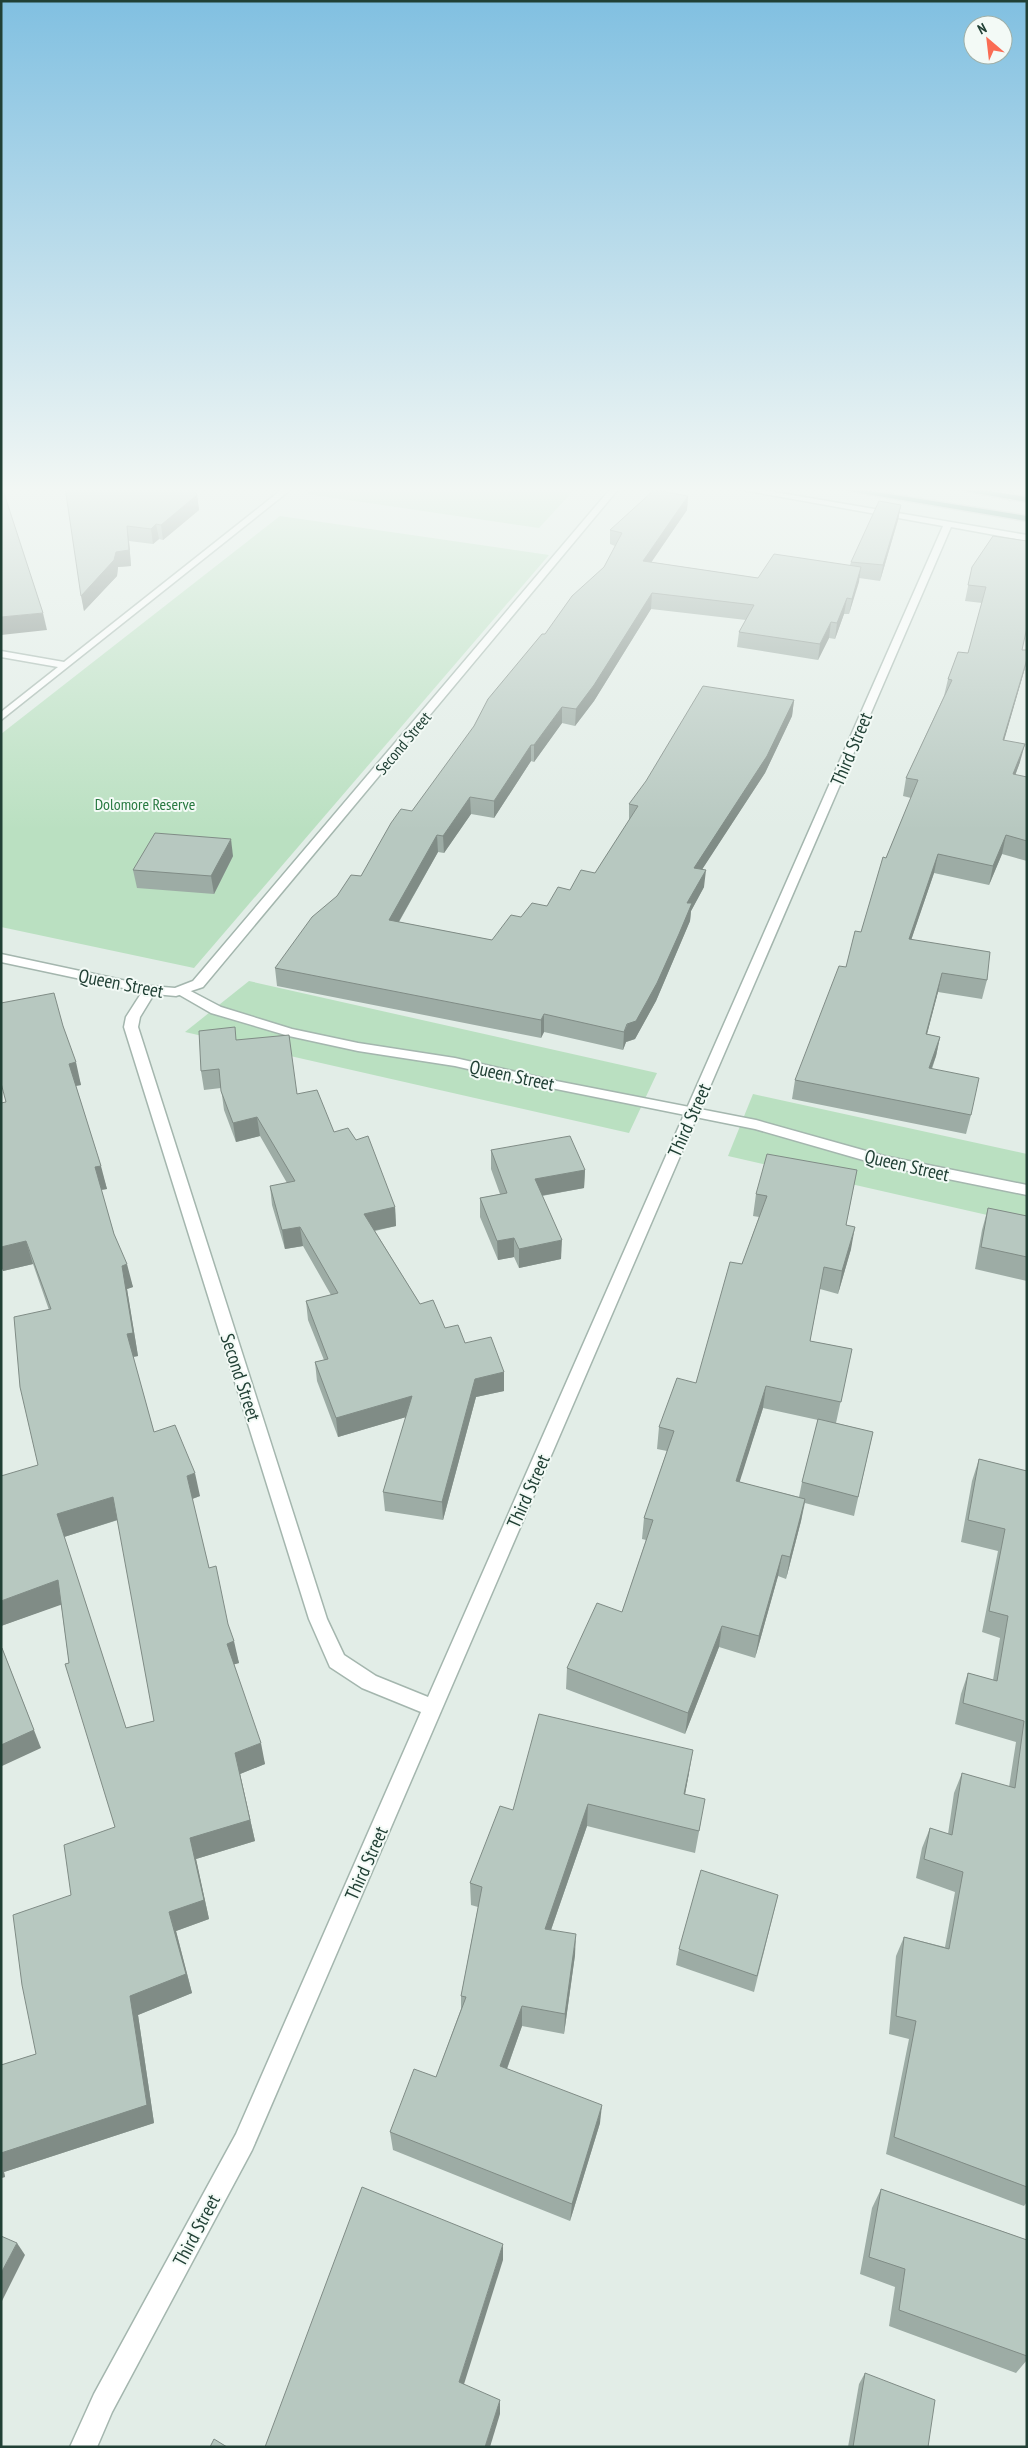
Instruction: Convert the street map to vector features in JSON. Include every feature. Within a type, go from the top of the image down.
[{"type":"street","points":[[1,717],[146,601]]},
{"type":"street","name":"Second Street","points":[[183,991],[198,984],[216,966],[521,601]]},
{"type":"street","name":"Third Street","points":[[83,2447],[103,2403],[244,2142],[915,601]]},
{"type":"street","points":[[1,654],[65,665]]},
{"type":"street","name":"Queen Street","points":[[1,958],[150,990],[169,993],[183,991],[216,1010],[289,1032],[351,1046],[456,1062],[756,1125],[884,1161],[1027,1190]]},
{"type":"street","name":"Second Street","points":[[150,990],[133,1017],[131,1027],[318,1619],[337,1661],[368,1682],[434,1708]]},
{"type":"green space","name":"Dolomore Reserve","points":[[171,601],[509,601],[194,968],[1,927],[1,734]]},
{"type":"green space","points":[[249,981],[657,1073],[629,1133],[185,1032]]},
{"type":"green space","points":[[753,1094],[1027,1154],[1027,1224],[728,1156]]},
{"type":"building","points":[[1,601],[39,601],[43,613],[1,617]]},
{"type":"building","points":[[568,601],[647,601],[594,685],[576,709],[562,707],[534,745],[531,745],[494,801],[470,797],[443,836],[437,835],[389,920],[492,940],[511,915],[521,917],[532,903],[547,906],[558,887],[570,890],[581,870],[595,873],[638,806],[629,804],[646,781],[703,686],[794,700],[767,756],[694,868],[706,870],[687,903],[692,903],[657,983],[636,1021],[627,1024],[624,1032],[544,1014],[541,1020],[275,968],[312,917],[337,896],[351,875],[361,876],[401,809],[412,811],[474,726],[488,699],[542,634],[545,634]]},
{"type":"building","points":[[722,601],[846,601],[837,623],[831,622],[820,644],[739,632],[754,605]]},
{"type":"building","points":[[982,601],[1027,601],[1027,627],[1022,650],[1027,650],[1027,659],[1003,740],[1025,744],[1013,774],[1027,777],[1027,841],[1006,835],[993,866],[938,854],[909,939],[990,952],[987,980],[942,973],[926,1034],[940,1037],[929,1068],[979,1078],[971,1115],[795,1080],[839,966],[846,967],[855,931],[861,932],[883,857],[886,858],[918,780],[906,778],[952,680],[948,679],[958,652],[968,653]]},
{"type":"building","points":[[155,833],[231,839],[211,876],[133,870]]},
{"type":"building","points":[[54,993],[76,1062],[69,1064],[101,1166],[95,1167],[114,1234],[127,1264],[122,1266],[133,1333],[127,1334],[154,1432],[175,1425],[195,1473],[187,1476],[209,1568],[216,1566],[228,1624],[234,1641],[227,1644],[261,1743],[235,1753],[250,1820],[190,1838],[204,1900],[169,1912],[186,1974],[130,1996],[147,2105],[1,2153],[1,2065],[36,2054],[22,1985],[13,1915],[71,1895],[64,1845],[115,1827],[65,1664],[69,1663],[58,1580],[1,1601],[1,1476],[38,1465],[20,1387],[14,1317],[51,1309],[26,1241],[1,1247],[1,1103],[6,1102],[1,1083],[1,1003]],"holes":[[[113,1497],[154,1721],[126,1728],[57,1514]]]},
{"type":"building","points":[[235,1027],[236,1040],[289,1035],[297,1094],[317,1090],[334,1132],[348,1128],[356,1140],[368,1136],[395,1207],[364,1214],[420,1304],[433,1300],[445,1328],[458,1325],[465,1343],[491,1337],[504,1372],[475,1379],[442,1502],[383,1492],[412,1396],[336,1418],[315,1362],[328,1359],[306,1301],[338,1293],[300,1227],[282,1230],[270,1186],[295,1181],[257,1117],[233,1123],[221,1091],[219,1069],[201,1071],[199,1031]]},
{"type":"building","points":[[570,1136],[585,1170],[535,1179],[562,1240],[519,1249],[514,1238],[497,1241],[480,1198],[507,1193],[491,1150]]},
{"type":"building","points":[[767,1154],[857,1170],[846,1225],[855,1227],[842,1271],[824,1267],[810,1341],[852,1349],[841,1402],[766,1386],[736,1481],[805,1499],[790,1557],[782,1555],[759,1636],[722,1626],[688,1713],[567,1668],[597,1603],[622,1612],[653,1520],[644,1518],[674,1431],[659,1427],[677,1378],[696,1383],[730,1262],[742,1264],[767,1196],[756,1194]]},
{"type":"building","points":[[988,1208],[1027,1216],[1027,1257],[981,1247]]},
{"type":"building","points":[[818,1419],[873,1432],[858,1497],[802,1482]]},
{"type":"building","points":[[979,1459],[1027,1471],[1027,2187],[894,2137],[916,2021],[896,2016],[904,1937],[949,1949],[963,1872],[924,1859],[930,1828],[952,1835],[962,1773],[1015,1788],[1024,1721],[963,1703],[968,1673],[997,1681],[1008,1616],[989,1611],[1005,1529],[968,1520]]},
{"type":"building","points":[[1,1648],[34,1730],[1,1745]]},
{"type":"building","points":[[539,1714],[693,1750],[684,1794],[705,1799],[699,1831],[588,1804],[545,1929],[576,1934],[565,2014],[522,2006],[500,2066],[602,2105],[572,2204],[390,2132],[414,2069],[436,2077],[466,1997],[461,1996],[482,1887],[470,1883],[500,1806],[513,1810]]},
{"type":"building","points":[[701,1870],[778,1895],[757,1976],[679,1949]]},
{"type":"building","points":[[362,2187],[503,2244],[459,2382],[500,2400],[485,2447],[265,2447]]},
{"type":"building","points":[[881,2189],[1027,2240],[1027,2356],[899,2310],[905,2269],[869,2257]]},
{"type":"building","points":[[1,2236],[17,2243],[1,2273]]},
{"type":"building","points":[[865,2373],[935,2400],[928,2447],[853,2447]]},
{"type":"building","points":[[214,2439],[227,2447],[210,2447]]}]
